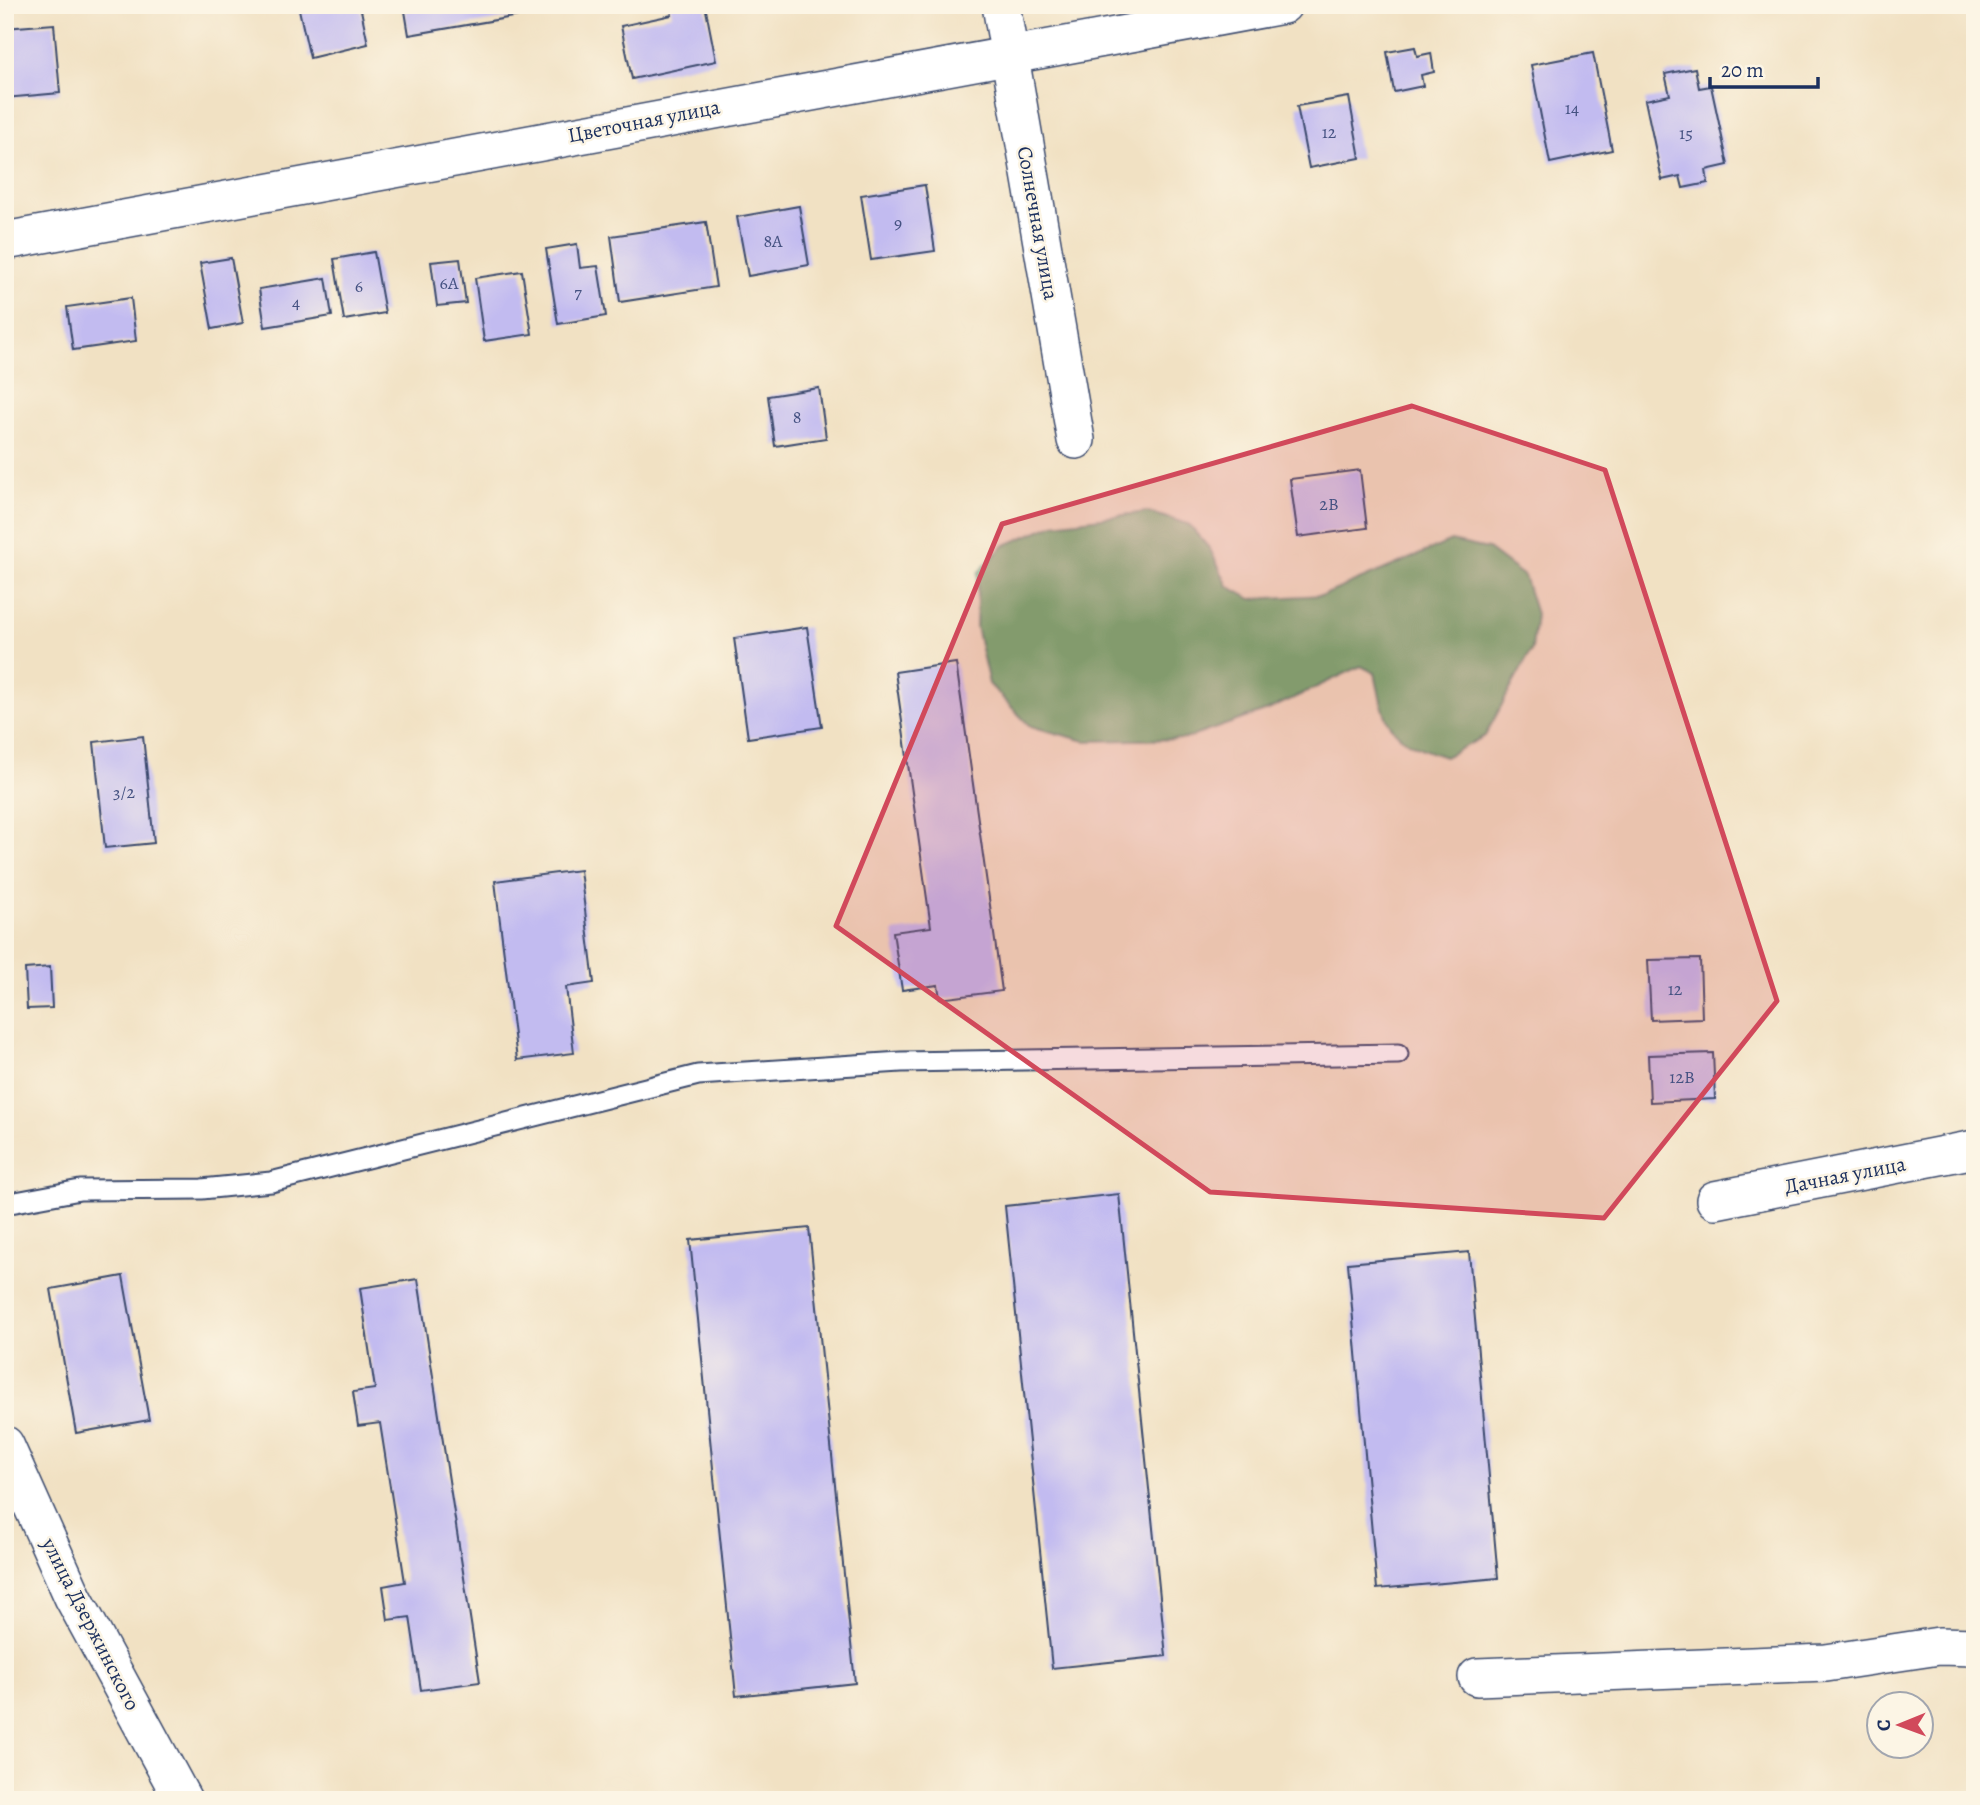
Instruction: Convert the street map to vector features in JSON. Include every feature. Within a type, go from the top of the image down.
[{"type":"street","name":"Солнечная улица","points":[[1001,5],[1076,440]]},
{"type":"street","name":"Цветочная улица","points":[[5,241],[1009,53],[1283,5]]},
{"type":"street","name":"Дачная улица","points":[[1715,1200],[1975,1149]]},
{"type":"street","name":"улица Дзержинского","points":[[5,1445],[73,1597],[183,1800]]},
{"type":"street","points":[[1477,1676],[1826,1663],[1939,1646],[1975,1647]]},
{"type":"lane","points":[[5,1204],[80,1190],[202,1189],[271,1182],[698,1075],[901,1062],[1398,1054]]},
{"type":"highlighted area","points":[[1412,406],[1605,470],[1777,1001],[1604,1218],[1210,1192],[836,926],[1002,524]]},
{"type":"green space","points":[[1147,512],[1188,524],[1210,549],[1228,586],[1251,599],[1324,595],[1451,541],[1488,549],[1524,576],[1536,614],[1532,649],[1485,736],[1445,757],[1412,744],[1393,729],[1383,707],[1375,673],[1361,666],[1268,710],[1185,739],[1085,741],[1030,726],[989,684],[976,627],[978,573],[1003,546],[1054,524]]},
{"type":"building","points":[[298,5],[360,5],[368,44],[310,58]]},
{"type":"building","points":[[404,5],[534,5],[536,13],[409,35]]},
{"type":"building","points":[[670,5],[705,5],[716,61],[632,79],[621,26],[672,15]]},
{"type":"building","points":[[54,24],[60,93],[5,98],[5,28]]},
{"type":"building","points":[[1415,47],[1417,56],[1431,53],[1434,72],[1421,75],[1423,86],[1394,92],[1387,52]]},
{"type":"building","points":[[1593,53],[1612,150],[1550,163],[1531,65]]},
{"type":"building","points":[[1695,68],[1699,88],[1711,86],[1728,165],[1706,170],[1708,183],[1683,188],[1680,176],[1662,180],[1645,100],[1670,95],[1665,74]]},
{"type":"building","points":[[1349,97],[1360,158],[1309,168],[1297,106]]},
{"type":"building","points":[[925,185],[935,251],[871,260],[861,195]]},
{"type":"building","points":[[799,206],[809,265],[748,276],[737,217]]},
{"type":"building","points":[[706,222],[716,287],[620,302],[611,236]]},
{"type":"building","points":[[577,244],[580,268],[598,266],[606,316],[558,324],[546,249]]},
{"type":"building","points":[[374,252],[385,313],[344,320],[334,259]]},
{"type":"building","points":[[231,258],[243,323],[212,329],[200,263]]},
{"type":"building","points":[[460,259],[466,303],[437,306],[431,262]]},
{"type":"building","points":[[522,271],[532,334],[484,341],[475,278]]},
{"type":"building","points":[[326,278],[332,316],[265,327],[259,289]]},
{"type":"building","points":[[131,298],[136,341],[73,350],[67,307]]},
{"type":"building","points":[[819,388],[826,438],[775,446],[768,396]]},
{"type":"building","points":[[1360,470],[1367,528],[1298,537],[1290,479]]},
{"type":"building","points":[[807,627],[822,727],[748,738],[734,638]]},
{"type":"building","points":[[956,663],[1002,991],[940,999],[938,985],[902,990],[893,932],[931,927],[895,672]]},
{"type":"building","points":[[143,736],[154,843],[105,848],[94,742]]},
{"type":"building","points":[[580,870],[594,983],[566,987],[574,1053],[517,1060],[495,881]]},
{"type":"building","points":[[1700,959],[1702,1018],[1651,1020],[1648,960]]},
{"type":"building","points":[[50,967],[52,1008],[27,1009],[25,969]]},
{"type":"building","points":[[1713,1053],[1715,1099],[1650,1102],[1648,1055]]},
{"type":"building","points":[[1119,1194],[1166,1656],[1052,1668],[1005,1206]]},
{"type":"building","points":[[809,1228],[855,1683],[736,1696],[690,1240]]},
{"type":"building","points":[[1469,1252],[1498,1578],[1377,1589],[1348,1263]]},
{"type":"building","points":[[123,1276],[149,1420],[76,1433],[51,1289]]},
{"type":"building","points":[[418,1279],[480,1682],[421,1690],[410,1617],[388,1620],[383,1586],[405,1582],[380,1423],[358,1426],[353,1392],[375,1389],[360,1288]]}]
